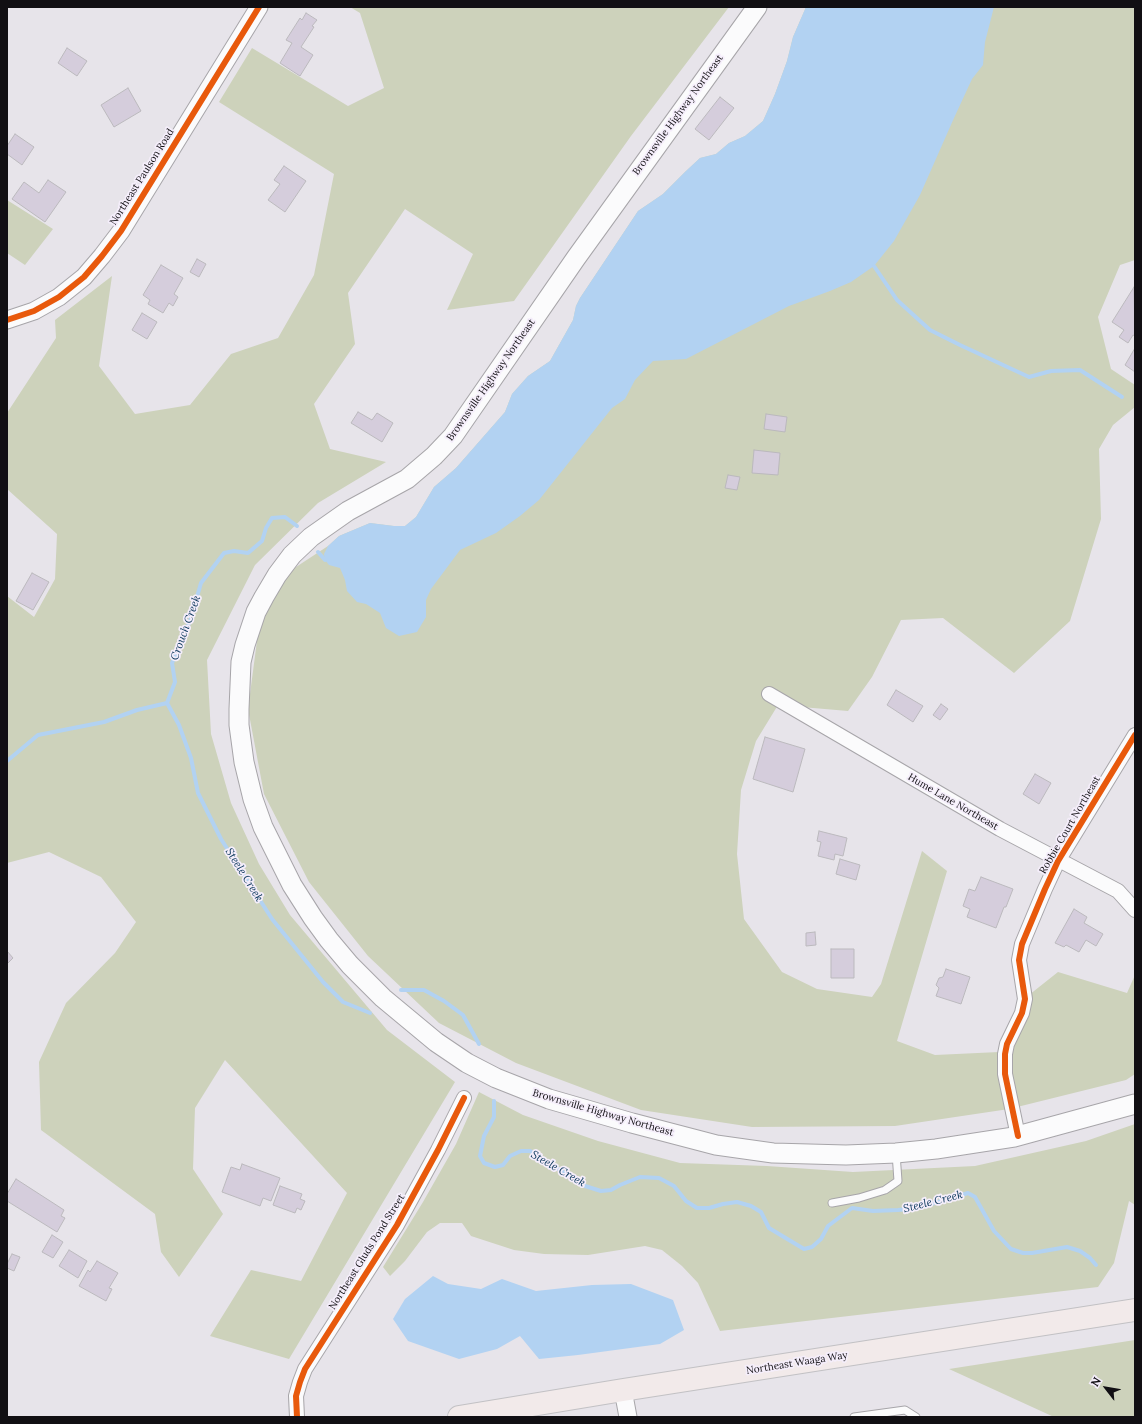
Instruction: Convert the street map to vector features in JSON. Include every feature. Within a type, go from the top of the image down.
[{"type":"highway","name":"Northeast Waaga Way","points":[[459,1417],[1135,1310]]},
{"type":"main road","name":"Brownsville Highway Northeast","points":[[757,7],[576,258],[453,436],[434,456],[407,479],[348,512],[311,537],[292,555],[264,597],[256,612],[245,644],[240,674],[239,709],[239,726],[248,781],[263,827],[275,853],[301,901],[330,940],[360,976],[397,1010],[445,1049],[466,1063],[496,1078],[543,1097],[611,1117],[716,1144],[773,1153],[846,1155],[896,1153],[962,1146],[1018,1136],[1135,1104]]},
{"type":"street","name":"Northeast Paulson Road","points":[[7,320],[34,311],[59,297],[84,277],[102,256],[121,231],[259,7]]},
{"type":"street","name":"Hume Lane Northeast","points":[[769,694],[1000,830],[1118,891],[1135,910]]},
{"type":"street","name":"Robbie Court Northeast","points":[[1018,1136],[1005,1074],[1005,1054],[1007,1044],[1022,1013],[1025,999],[1019,960],[1022,944],[1058,860],[1134,738]]},
{"type":"street","name":"Northeast Gluds Pond Street","points":[[297,1417],[296,1396],[305,1369],[397,1225],[438,1150],[464,1098]]},
{"type":"street","points":[[623,1390],[628,1417]]},
{"type":"lane","points":[[832,1203],[860,1198],[885,1190],[898,1181],[896,1153]]},
{"type":"lane","points":[[854,1417],[906,1410],[916,1417]]},
{"type":"green space","points":[[350,7],[729,7],[631,136],[514,301],[447,310],[473,254],[405,209],[348,293],[355,344],[314,404],[330,449],[386,462],[318,503],[255,565],[207,660],[211,734],[231,803],[259,864],[290,915],[387,1030],[455,1082],[289,1359],[210,1336],[251,1270],[301,1281],[347,1193],[225,1060],[195,1108],[193,1169],[223,1214],[179,1277],[161,1252],[155,1214],[41,1130],[39,1062],[66,1003],[115,953],[136,922],[101,877],[49,852],[7,863],[7,596],[34,617],[55,579],[57,534],[7,489],[7,413],[56,338],[55,320],[112,276],[99,366],[135,414],[190,405],[231,354],[278,338],[314,275],[334,174],[219,102],[252,48],[348,106],[384,88],[360,13]]},
{"type":"green space","points":[[806,7],[1135,7],[1135,260],[1120,265],[1098,317],[1111,369],[1135,385],[1135,407],[1113,425],[1099,449],[1101,519],[1070,621],[1014,673],[943,618],[901,620],[872,677],[848,711],[778,705],[756,741],[741,790],[737,854],[744,919],[782,972],[817,989],[872,997],[881,984],[922,851],[947,871],[897,1041],[935,1055],[999,1052],[1029,995],[1058,972],[1127,993],[1135,975],[1135,1074],[1126,1080],[1009,1109],[895,1126],[752,1127],[641,1110],[516,1063],[439,1023],[368,956],[309,882],[264,794],[248,709],[260,618],[280,584],[296,567],[328,546],[339,536],[370,523],[405,526],[416,517],[434,487],[456,468],[505,412],[512,394],[528,376],[550,361],[573,320],[576,306],[580,298],[638,211],[663,194],[700,158],[716,154],[729,143],[745,136],[763,121],[775,94],[787,61],[793,37]]},
{"type":"green space","points":[[7,200],[53,229],[25,265],[7,253]]},
{"type":"green space","points":[[479,1092],[523,1115],[598,1141],[680,1163],[767,1166],[853,1172],[975,1166],[1086,1141],[1135,1124],[1135,1205],[1129,1201],[1114,1263],[1098,1287],[720,1331],[698,1283],[682,1266],[662,1250],[645,1246],[588,1255],[544,1254],[514,1250],[471,1236],[462,1223],[440,1223],[427,1232],[405,1261],[390,1276],[383,1267],[423,1202],[456,1144]]},
{"type":"green space","points":[[1135,1340],[1135,1417],[1054,1417],[949,1369]]},
{"type":"water","points":[[806,7],[994,7],[985,42],[983,65],[972,79],[920,195],[894,241],[874,266],[851,282],[789,306],[686,359],[653,361],[635,380],[625,399],[612,408],[539,500],[496,533],[460,550],[431,589],[426,600],[426,617],[417,632],[399,636],[386,628],[380,613],[366,604],[357,602],[347,591],[345,580],[340,568],[329,565],[325,560],[324,554],[328,546],[339,536],[370,523],[405,526],[416,517],[434,487],[456,468],[505,412],[512,394],[528,376],[550,361],[573,320],[576,306],[580,298],[638,211],[663,194],[700,158],[716,154],[729,143],[745,136],[763,121],[775,94],[787,61],[793,37]]},
{"type":"water","points":[[433,1276],[448,1284],[481,1289],[502,1279],[536,1291],[592,1285],[631,1284],[673,1300],[684,1330],[660,1344],[539,1359],[520,1336],[497,1349],[459,1359],[408,1341],[393,1319],[405,1299]]},
{"type":"building","points":[[306,13],[317,20],[312,26],[314,27],[301,47],[313,55],[300,76],[280,63],[292,43],[286,40],[300,18],[302,20]]},
{"type":"building","points":[[67,48],[87,61],[77,76],[58,63]]},
{"type":"building","points":[[128,88],[141,111],[114,127],[101,105]]},
{"type":"building","points":[[720,97],[734,108],[709,140],[695,129]]},
{"type":"building","points":[[15,134],[34,147],[22,165],[7,154],[7,146]]},
{"type":"building","points":[[284,166],[306,181],[285,212],[268,200],[280,184],[274,180]]},
{"type":"building","points":[[48,180],[66,192],[45,222],[12,199],[24,182],[39,193]]},
{"type":"building","points":[[197,259],[206,264],[199,277],[190,272]]},
{"type":"building","points":[[161,265],[183,278],[174,294],[178,297],[173,306],[169,303],[163,313],[148,304],[150,300],[143,295]]},
{"type":"building","points":[[1134,287],[1135,336],[1133,335],[1128,343],[1119,337],[1124,330],[1112,322]]},
{"type":"building","points":[[142,313],[157,322],[147,339],[132,330]]},
{"type":"building","points":[[1135,348],[1135,372],[1125,365]]},
{"type":"building","points":[[358,412],[372,420],[377,413],[393,423],[382,442],[351,423]]},
{"type":"building","points":[[766,414],[787,417],[785,432],[764,429]]},
{"type":"building","points":[[754,450],[780,453],[778,475],[752,473]]},
{"type":"building","points":[[728,475],[740,477],[737,490],[725,488]]},
{"type":"building","points":[[32,573],[49,582],[33,610],[16,601]]},
{"type":"building","points":[[896,690],[923,706],[913,722],[887,705]]},
{"type":"building","points":[[941,704],[948,709],[940,720],[933,715]]},
{"type":"building","points":[[765,737],[805,749],[793,792],[753,779]]},
{"type":"building","points":[[1035,774],[1051,783],[1039,804],[1023,794]]},
{"type":"building","points":[[819,831],[847,838],[843,856],[835,854],[834,860],[818,856],[821,842],[817,841]]},
{"type":"building","points":[[840,859],[860,865],[856,880],[836,874]]},
{"type":"building","points":[[981,877],[1013,889],[996,928],[967,917],[970,909],[963,906],[969,889],[975,891]]},
{"type":"building","points":[[1074,909],[1087,917],[1084,923],[1103,934],[1096,946],[1086,940],[1079,952],[1066,945],[1064,947],[1055,943]]},
{"type":"building","points":[[815,932],[816,945],[806,946],[806,933]]},
{"type":"building","points":[[831,949],[854,949],[854,978],[831,978]]},
{"type":"building","points":[[7,951],[13,958],[7,964]]},
{"type":"building","points":[[946,969],[970,977],[961,1004],[936,996],[939,988],[936,985],[939,978],[943,977]]},
{"type":"building","points":[[242,1164],[280,1178],[271,1201],[263,1198],[260,1206],[222,1192],[231,1167],[240,1170]]},
{"type":"building","points":[[16,1179],[64,1210],[61,1216],[65,1218],[57,1232],[7,1201],[7,1194]]},
{"type":"building","points":[[280,1186],[302,1194],[300,1199],[305,1201],[301,1210],[297,1208],[295,1213],[273,1205]]},
{"type":"building","points":[[52,1235],[63,1242],[53,1258],[42,1252]]},
{"type":"building","points":[[69,1250],[87,1261],[78,1278],[59,1266]]},
{"type":"building","points":[[12,1254],[20,1257],[14,1271],[7,1268],[7,1264]]},
{"type":"building","points":[[97,1261],[118,1273],[109,1288],[112,1289],[106,1301],[79,1286],[88,1270],[90,1272]]},
{"type":"waterway","points":[[874,266],[897,300],[930,330],[1029,377],[1051,371],[1080,370],[1122,397]]},
{"type":"waterway","name":"Crouch Creek","points":[[167,703],[175,682],[172,663],[190,621],[201,583],[224,553],[234,551],[248,553],[262,541],[266,528],[272,518],[285,517],[297,526]]},
{"type":"waterway","name":"Crouch Creek","points":[[318,552],[325,560]]},
{"type":"waterway","name":"Steele Creek","points":[[167,703],[179,725],[191,758],[198,793],[221,839],[272,919],[323,982],[343,1002],[370,1013]]},
{"type":"waterway","name":"Crouch Creek","points":[[7,761],[38,735],[104,722],[137,710],[167,703]]},
{"type":"waterway","name":"Steele Creek","points":[[401,990],[424,990],[444,1001],[463,1015],[479,1044]]},
{"type":"waterway","name":"Steele Creek","points":[[494,1101],[494,1117],[484,1136],[480,1156],[484,1163],[495,1167],[503,1165],[510,1156],[521,1151],[530,1151],[585,1186],[601,1191],[611,1190],[640,1177],[659,1178],[674,1186],[686,1201],[697,1208],[709,1208],[737,1202],[751,1206],[761,1212],[769,1228],[804,1249],[812,1247],[821,1239],[828,1226],[852,1208],[873,1211],[918,1208],[968,1193],[975,1197],[994,1231],[1011,1249],[1023,1253],[1032,1253],[1067,1247],[1080,1251],[1090,1258],[1096,1265]]},
{"type":"cycle path","points":[[7,320],[34,311],[59,297],[84,277],[102,256],[121,231],[259,7]]},
{"type":"cycle path","points":[[1018,1136],[1005,1074],[1005,1054],[1007,1044],[1022,1013],[1025,999],[1019,960],[1022,944],[1058,861],[1135,735]]},
{"type":"cycle path","points":[[297,1417],[296,1396],[305,1369],[397,1225],[438,1150],[464,1098]]}]
